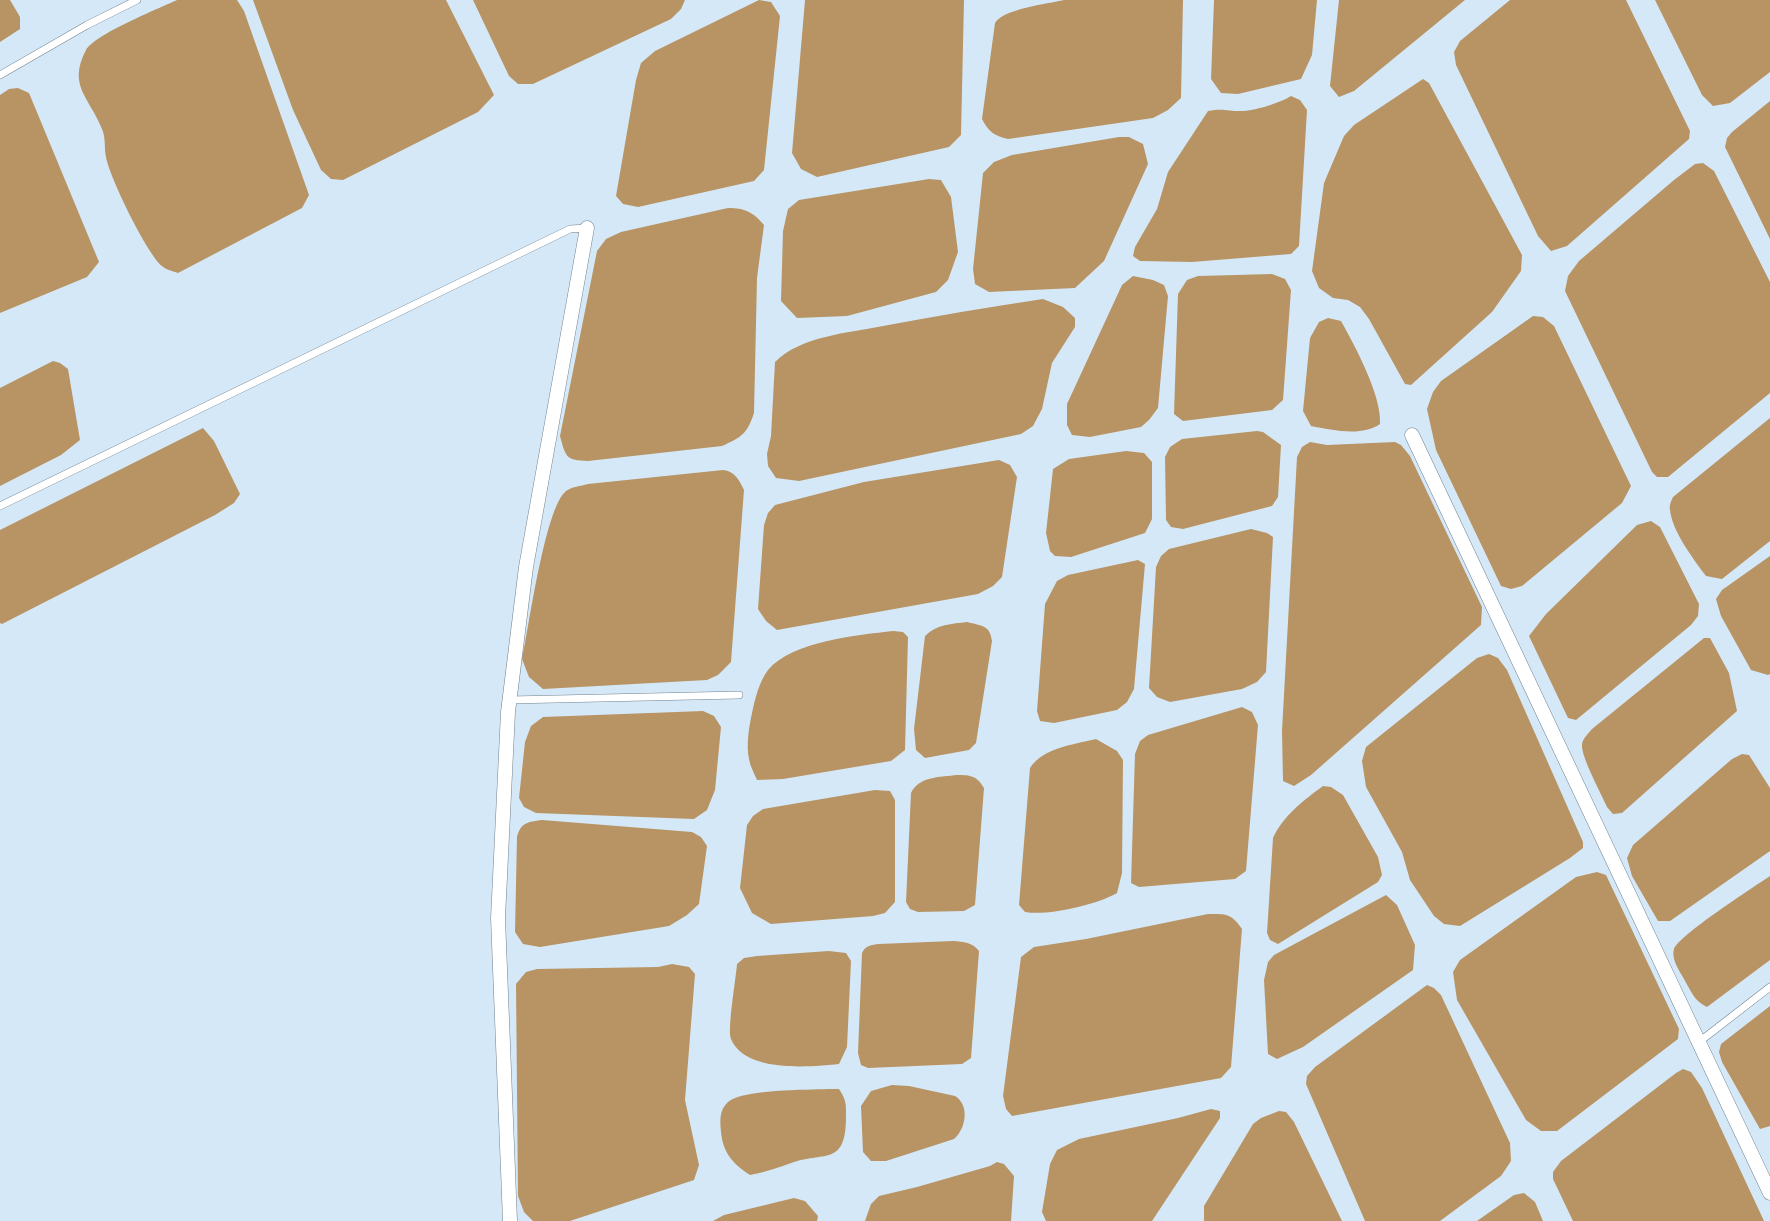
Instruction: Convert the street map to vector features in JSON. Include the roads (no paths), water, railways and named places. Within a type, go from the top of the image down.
[{"type":"street","points":[[510,1221],[498,918],[502,800],[510,700],[526,567],[587,228]]},
{"type":"street","points":[[1412,435],[1770,1193]]},
{"type":"lane","points":[[0,75],[87,25],[137,0]]},
{"type":"lane","points":[[0,506],[570,229],[587,228]]},
{"type":"lane","points":[[510,700],[739,695]]},
{"type":"lane","points":[[1699,1042],[1770,987]]}]
